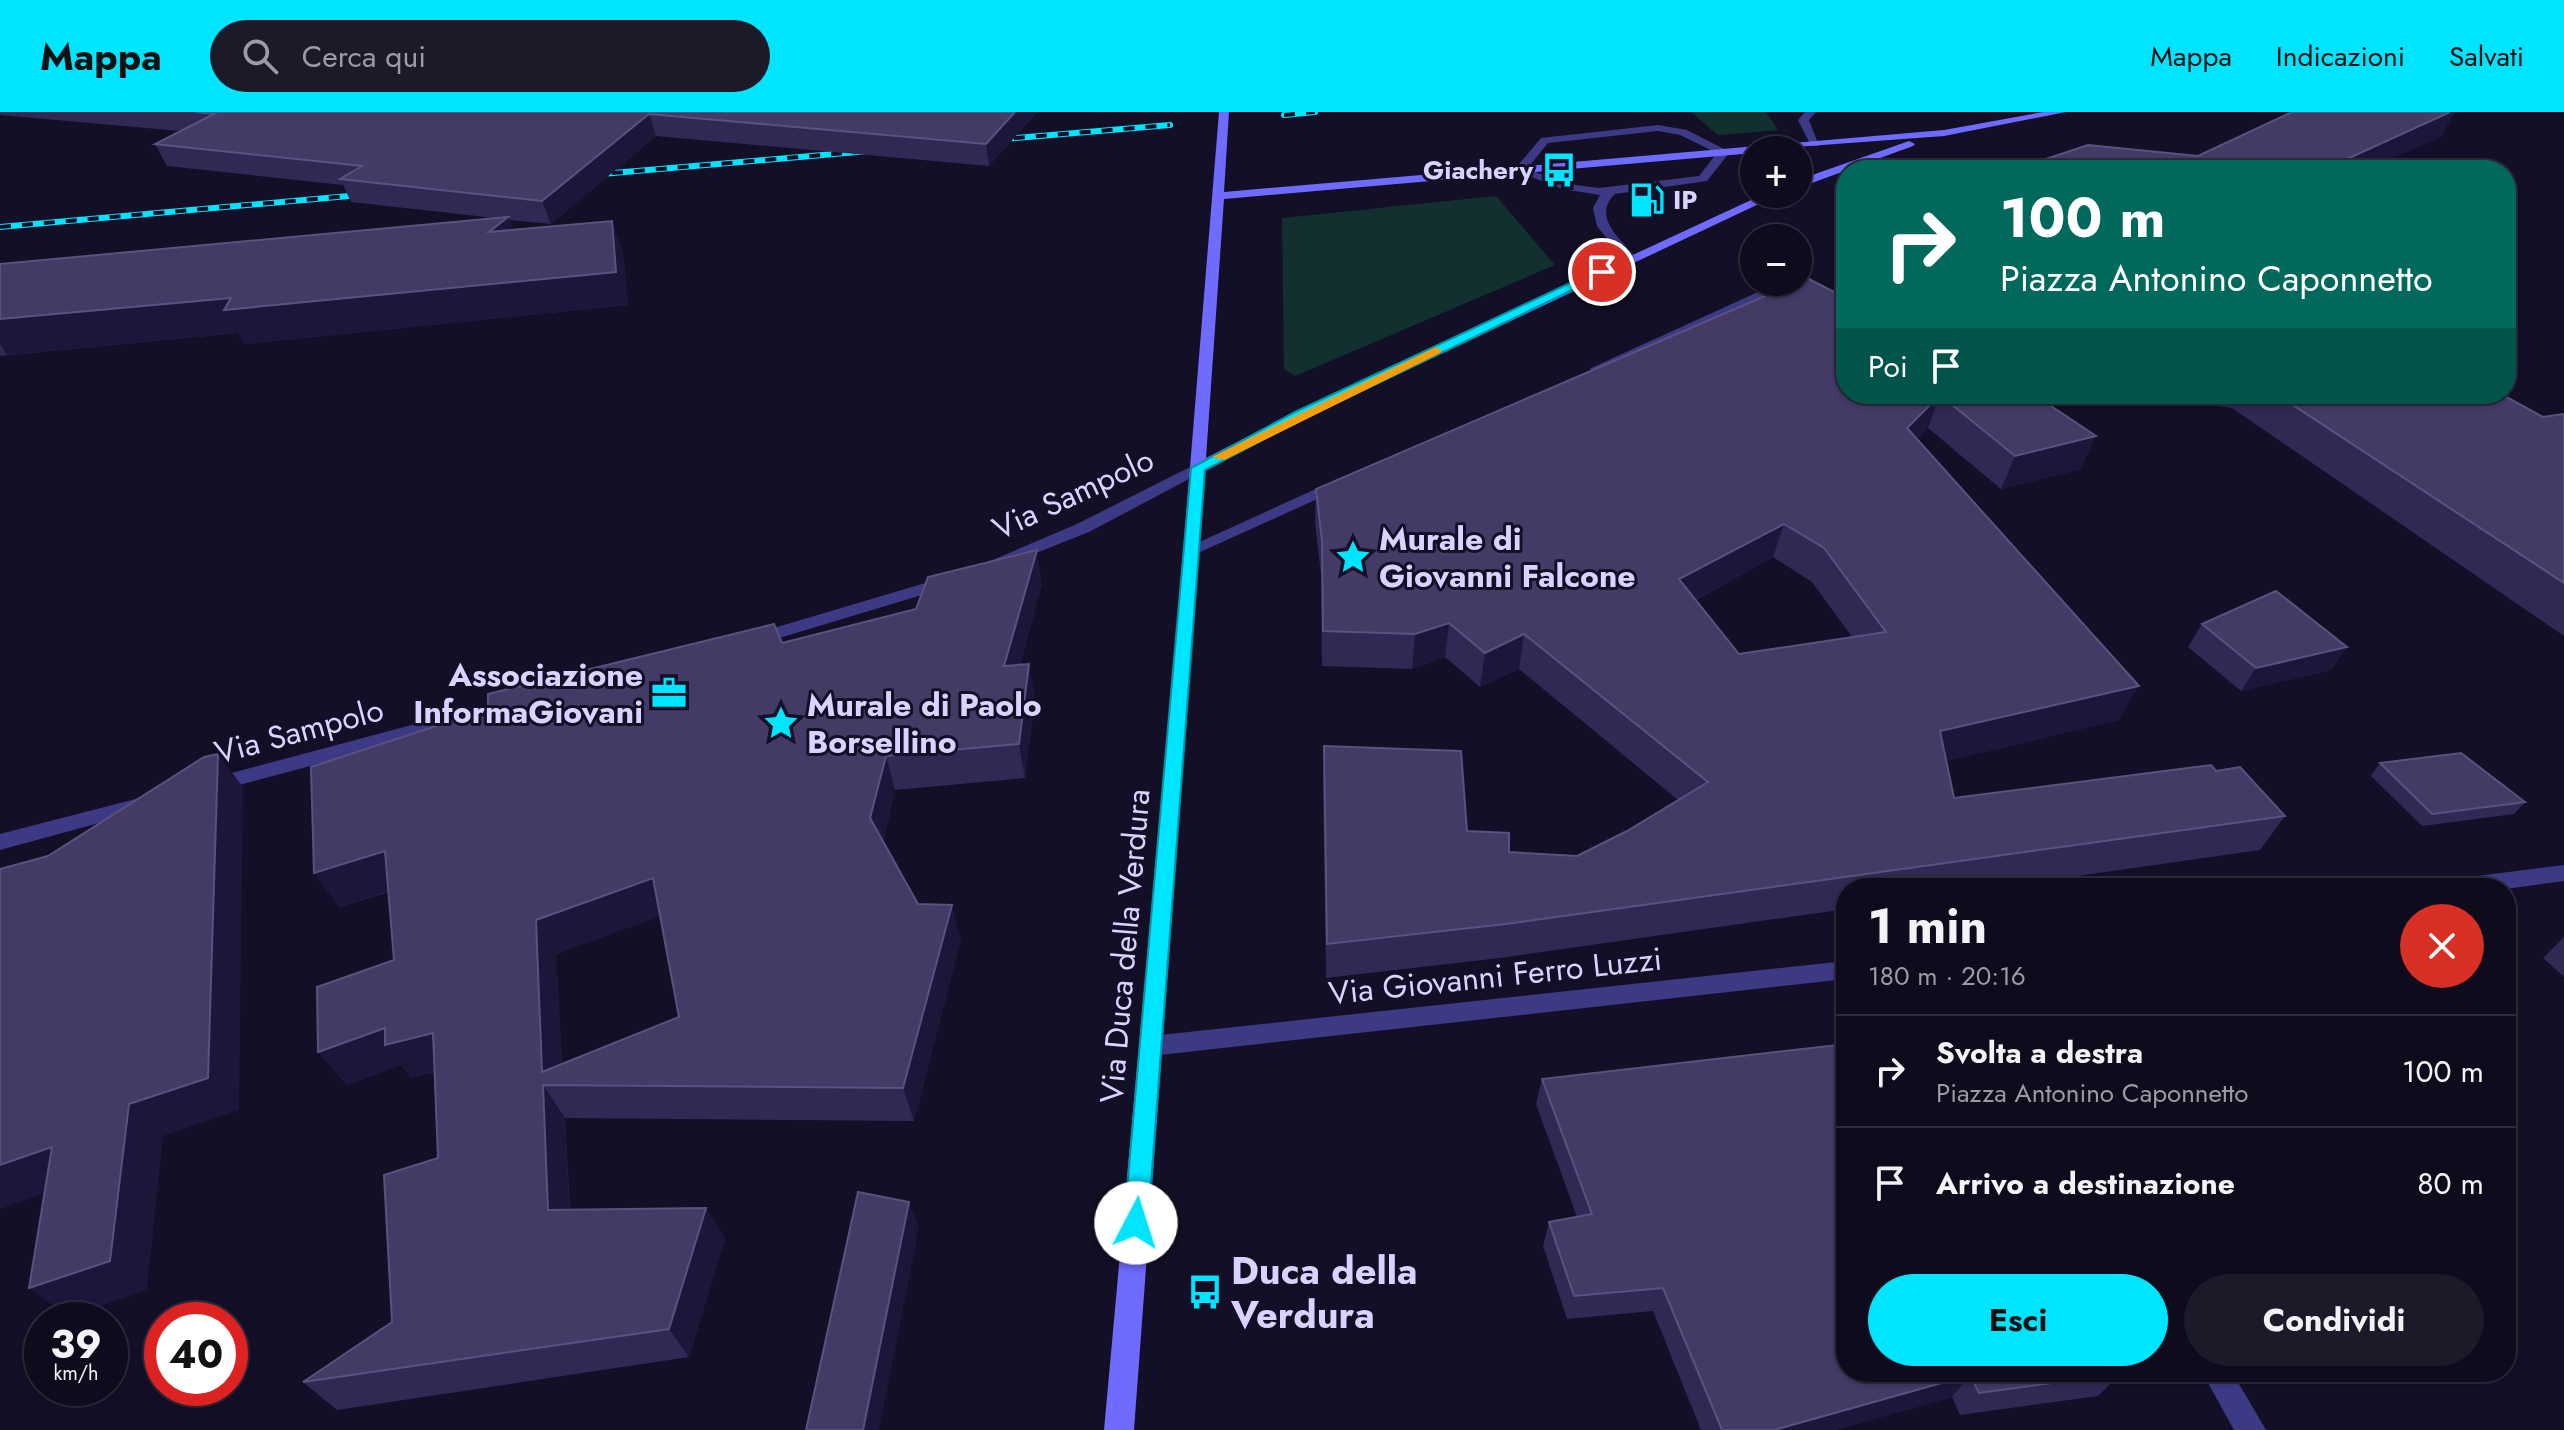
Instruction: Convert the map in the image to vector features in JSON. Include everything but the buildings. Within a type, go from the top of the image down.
[{"type":"street","name":"Via Duca della Verdura","points":[[1119,1430],[1192,549],[1224,112]]},
{"type":"street","points":[[1811,112],[1803,120],[1815,144]]},
{"type":"street","points":[[1867,160],[1944,133],[1977,112]]},
{"type":"street","points":[[1219,196],[1944,133],[2061,112]]},
{"type":"street","points":[[1520,170],[1545,140],[1631,130],[1658,128],[1683,132],[1724,152]]},
{"type":"street","points":[[1520,170],[1581,190],[1611,191],[1703,179],[1724,152]]},
{"type":"street","points":[[1812,179],[1836,171]]},
{"type":"street","points":[[1611,191],[1602,198],[1597,212],[1601,222],[1630,259]]},
{"type":"street","points":[[1198,468],[1300,415],[1743,208]]},
{"type":"street","points":[[1583,375],[1786,284],[1836,311]]},
{"type":"street","name":"Via Sampolo","points":[[730,647],[930,589],[1083,528],[1198,468]]},
{"type":"street","points":[[1192,549],[1352,478]]},
{"type":"street","name":"Via Sampolo","points":[[191,791],[490,711]]},
{"type":"street","points":[[0,842],[162,799]]},
{"type":"street","points":[[2516,879],[2564,873]]},
{"type":"street","name":"Via Giovanni Ferro Luzzi","points":[[1151,1046],[1836,971]]},
{"type":"street","points":[[2222,1382],[2251,1430]]},
{"type":"green space","points":[[1691,112],[1766,112],[1778,130],[1718,135]]},
{"type":"green space","points":[[1496,196],[1555,265],[1295,376],[1284,369],[1282,218]]},
{"type":"railway","points":[[1284,115],[1315,112]]},
{"type":"railway","points":[[992,140],[1170,125]]},
{"type":"railway","points":[[590,175],[869,151]]},
{"type":"railway","points":[[0,227],[371,194]]},
{"type":"slow traffic","points":[[1219,457],[1436,351]]},
{"type":"place","name":"Giachery","points":[[1559,170]]},
{"type":"place","name":"IP","points":[[1647,200]]},
{"type":"place","name":"Murale di Giovanni Falcone","points":[[1353,557]]},
{"type":"place","name":"Associazione InformaGiovani","points":[[669,693]]},
{"type":"place","name":"Murale di Paolo Borsellino","points":[[781,723]]},
{"type":"place","name":"Duca della Verdura","points":[[1205,1292]]},
{"type":"route","points":[[1136,1223],[1198,468],[1300,415],[1602,272]]}]
